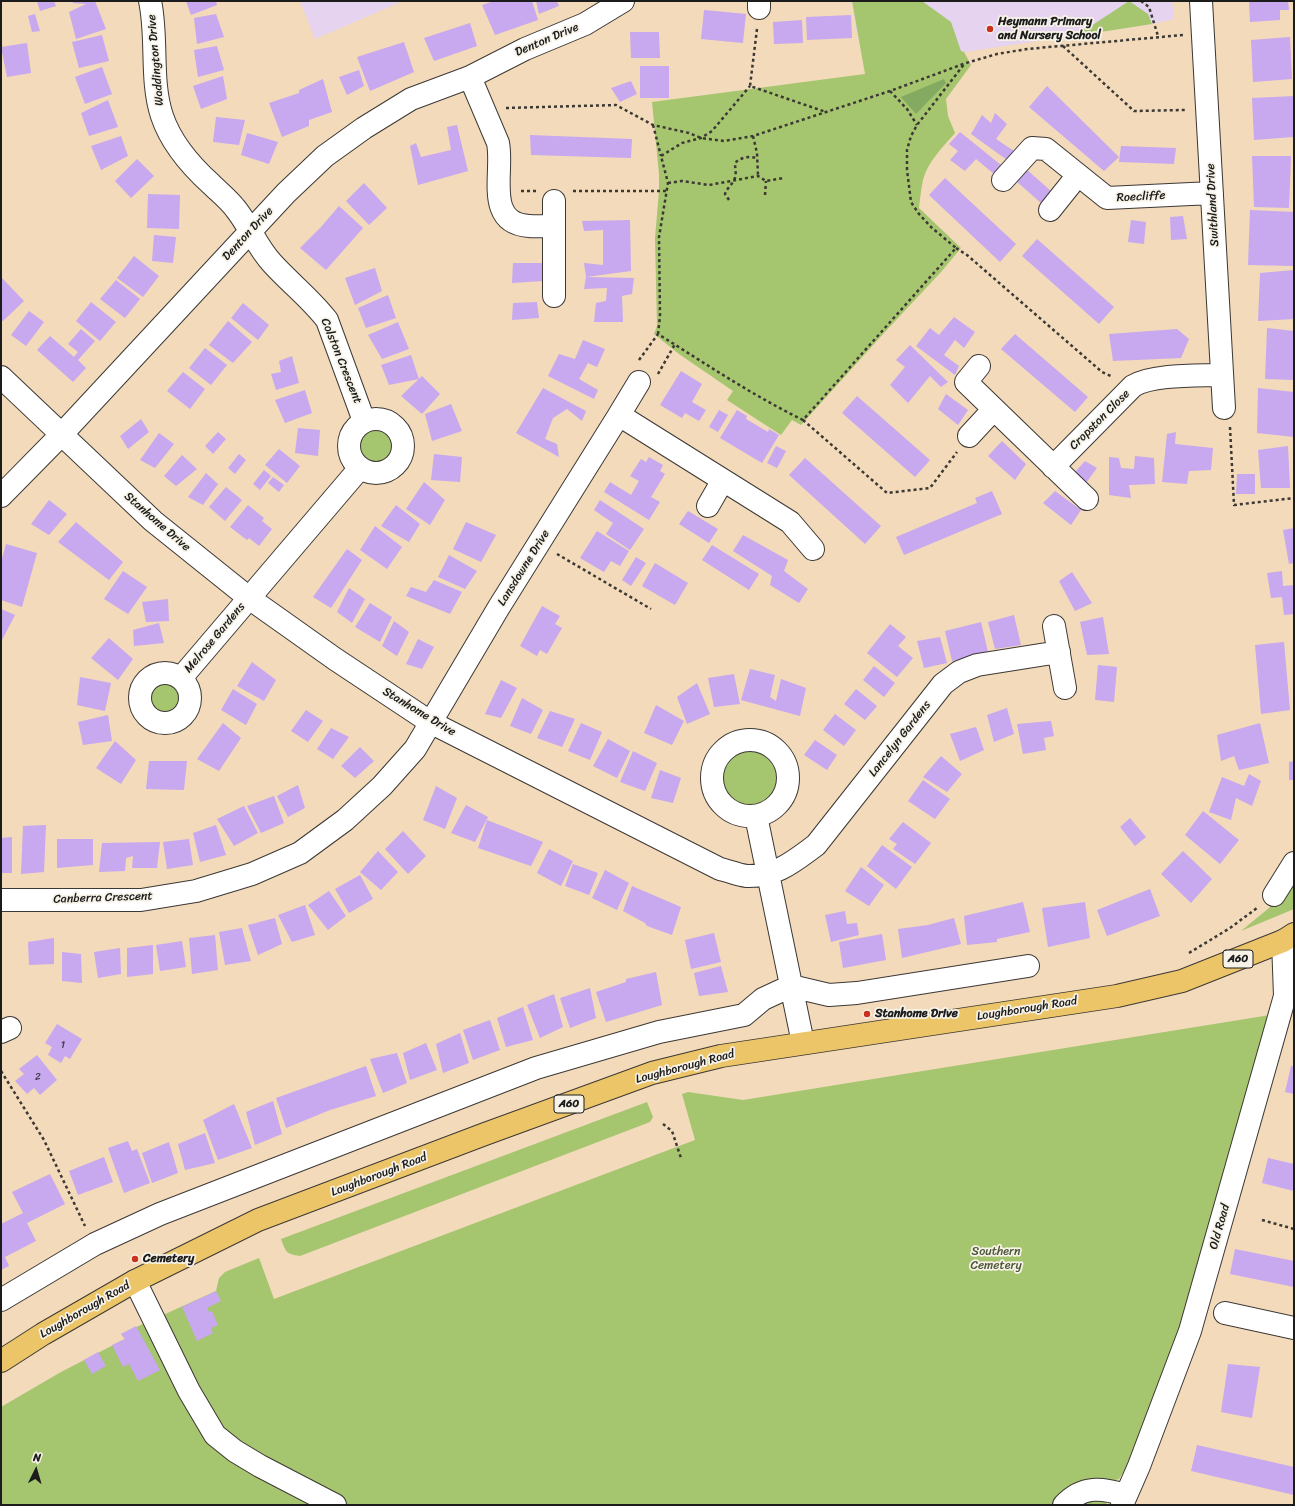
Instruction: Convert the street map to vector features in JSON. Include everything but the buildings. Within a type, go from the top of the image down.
[{"type":"main road","name":"Loughborough Road","points":[[1,1361],[43,1334],[135,1281],[258,1220],[485,1134],[645,1076],[721,1056],[1117,996],[1182,981],[1288,938]]},
{"type":"street","name":"Waddington Drive","points":[[150,1],[154,30],[157,89],[162,115],[170,135],[199,173],[235,207],[250,232]]},
{"type":"street","name":"Denton Drive","points":[[1,496],[61,435],[286,193],[325,156],[364,128],[411,99],[470,77],[525,49],[585,24],[624,1]]},
{"type":"street","name":"Swithland Drive","points":[[1201,1],[1224,408]]},
{"type":"street","points":[[470,77],[498,143],[500,152],[498,191],[500,205],[505,217],[515,223],[528,226],[554,225]]},
{"type":"street","name":"Roecliffe","points":[[1003,180],[1032,148],[1046,149],[1107,198],[1212,193]]},
{"type":"street","points":[[1050,210],[1078,175]]},
{"type":"street","points":[[553,194],[554,296]]},
{"type":"street","name":"Colston Crescent","points":[[250,232],[271,263],[316,306],[327,320],[364,421]]},
{"type":"street","points":[[979,366],[966,382],[1087,499]]},
{"type":"street","name":"Cropston Close","points":[[1054,467],[1132,386],[1152,379],[1222,375]]},
{"type":"street","name":"Lansdowne Drive","points":[[430,722],[643,376]]},
{"type":"street","name":"Stanhome Drive","points":[[1,378],[153,521],[249,598],[335,659],[430,722],[720,869],[746,876],[768,875]]},
{"type":"street","points":[[968,436],[994,409]]},
{"type":"street","points":[[619,415],[790,522],[813,549]]},
{"type":"street","points":[[383,419],[391,423],[398,430],[402,439],[403,448],[400,458],[395,465],[387,470],[378,473],[368,472],[360,468],[350,455],[349,443],[352,432],[357,425],[364,421],[383,419]]},
{"type":"street","points":[[249,598],[360,468]]},
{"type":"street","points":[[708,506],[723,480]]},
{"type":"street","name":"Melrose Gardens","points":[[181,678],[249,598]]},
{"type":"street","points":[[1054,626],[1065,688]]},
{"type":"street","name":"Lancelyn Gardens","points":[[768,875],[793,862],[816,845],[943,684],[959,672],[977,665],[1059,652]]},
{"type":"street","name":"Canberra Crescent","points":[[1,900],[141,900],[196,891],[252,874],[300,853],[345,820],[382,786],[415,749],[430,722]]},
{"type":"street","points":[[756,816],[803,1043]]},
{"type":"street","points":[[1274,895],[1294,863]]},
{"type":"street","name":"Old Road","points":[[1124,1500],[1140,1466],[1190,1331],[1286,996],[1288,938]]},
{"type":"street","points":[[1,1300],[95,1244],[160,1214],[536,1068],[659,1032],[744,1015],[763,999],[791,986],[829,995],[857,993],[1028,966]]},
{"type":"street","points":[[135,1281],[189,1391],[215,1435],[234,1451],[335,1505]]},
{"type":"street","points":[[1225,1312],[1294,1328]]},
{"type":"street","points":[[1064,1505],[1074,1496],[1087,1491],[1108,1490],[1124,1500]]},
{"type":"path","points":[[1141,1],[1149,7],[1158,36]]},
{"type":"path","points":[[661,156],[682,143],[701,138],[712,131],[750,86],[759,4]]},
{"type":"path","points":[[483,108],[616,105],[653,125],[689,133],[701,138],[724,140],[753,136],[890,91],[966,62],[998,54],[1027,49],[1203,33]]},
{"type":"path","points":[[1063,46],[1134,111],[1207,110]]},
{"type":"path","points":[[966,62],[918,124],[911,136],[907,150],[907,170],[911,202],[919,214],[931,227],[956,248],[967,255],[1102,372],[1132,386]]},
{"type":"path","points":[[750,86],[826,112]]},
{"type":"path","points":[[890,91],[907,109],[918,124]]},
{"type":"path","points":[[653,125],[668,183],[659,237],[660,316],[658,334],[637,363],[643,376],[657,376],[675,344]]},
{"type":"path","points":[[753,136],[757,158],[758,176]]},
{"type":"path","points":[[729,200],[725,194],[736,174],[735,163],[740,159],[752,156],[757,158]]},
{"type":"path","points":[[668,183],[682,181],[709,185],[758,176],[766,181],[784,178]]},
{"type":"path","points":[[765,195],[766,181]]},
{"type":"path","points":[[498,191],[553,194],[666,191]]},
{"type":"path","points":[[803,420],[956,248]]},
{"type":"path","points":[[658,334],[746,390],[803,420],[888,493],[930,488],[968,436]]},
{"type":"path","points":[[1224,408],[1231,428],[1234,505],[1294,498]]},
{"type":"path","points":[[539,543],[651,609]]},
{"type":"path","points":[[1185,956],[1230,928],[1274,895]]},
{"type":"path","points":[[1,1071],[44,1140],[95,1244]]},
{"type":"path","points":[[663,1124],[672,1131],[681,1158]]},
{"type":"path","points":[[1262,1220],[1294,1229]]},
{"type":"shaded area","points":[[300,1],[403,1],[315,39]]},
{"type":"shaded area","name":"Heymann Primary and Nursery School","points":[[852,1],[1172,1],[1174,19],[1152,24],[964,52],[857,33]]},
{"type":"green space","points":[[852,1],[922,1],[951,22],[961,51],[964,52],[971,65],[946,99],[948,116],[955,133],[936,155],[925,173],[919,208],[961,248],[941,272],[801,425],[792,420],[781,435],[727,400],[733,391],[679,354],[654,334],[657,326],[655,238],[659,174],[652,102],[865,74]]},
{"type":"green space","points":[[1129,1],[1148,14],[1152,24],[1062,38],[1091,26]]},
{"type":"green space","points":[[944,79],[946,83],[916,114],[901,97]]},
{"type":"green space","points":[[373,428],[379,428],[383,429],[390,435],[393,445],[392,452],[386,459],[379,462],[373,462],[369,461],[362,455],[359,448],[359,442],[360,438],[366,431]]},
{"type":"green space","points":[[165,683],[176,687],[180,698],[176,709],[165,713],[154,709],[150,698],[154,687]]},
{"type":"green space","points":[[750,748],[767,753],[775,761],[780,778],[775,795],[767,803],[750,808],[733,803],[725,795],[720,778],[725,761],[733,753]]},
{"type":"green space","points":[[1294,881],[1294,909],[1241,931],[1286,894]]},
{"type":"green space","name":"Southern Cemetery","points":[[1270,1015],[1179,1335],[1126,1468],[1119,1479],[1112,1481],[1104,1497],[1107,1505],[1,1505],[1,1407],[61,1372],[125,1339],[121,1334],[216,1291],[219,1278],[225,1272],[259,1258],[274,1299],[695,1140],[682,1094],[688,1092],[743,1100]]},
{"type":"green space","points":[[647,1102],[653,1117],[650,1122],[300,1256],[287,1252],[284,1247],[281,1239]]},
{"type":"place","name":"Heymann Primary and Nursery School","points":[[990,29]]},
{"type":"place","name":"Stanhome Drive","points":[[867,1014]]},
{"type":"place","name":"Cemetery","points":[[135,1259]]}]
